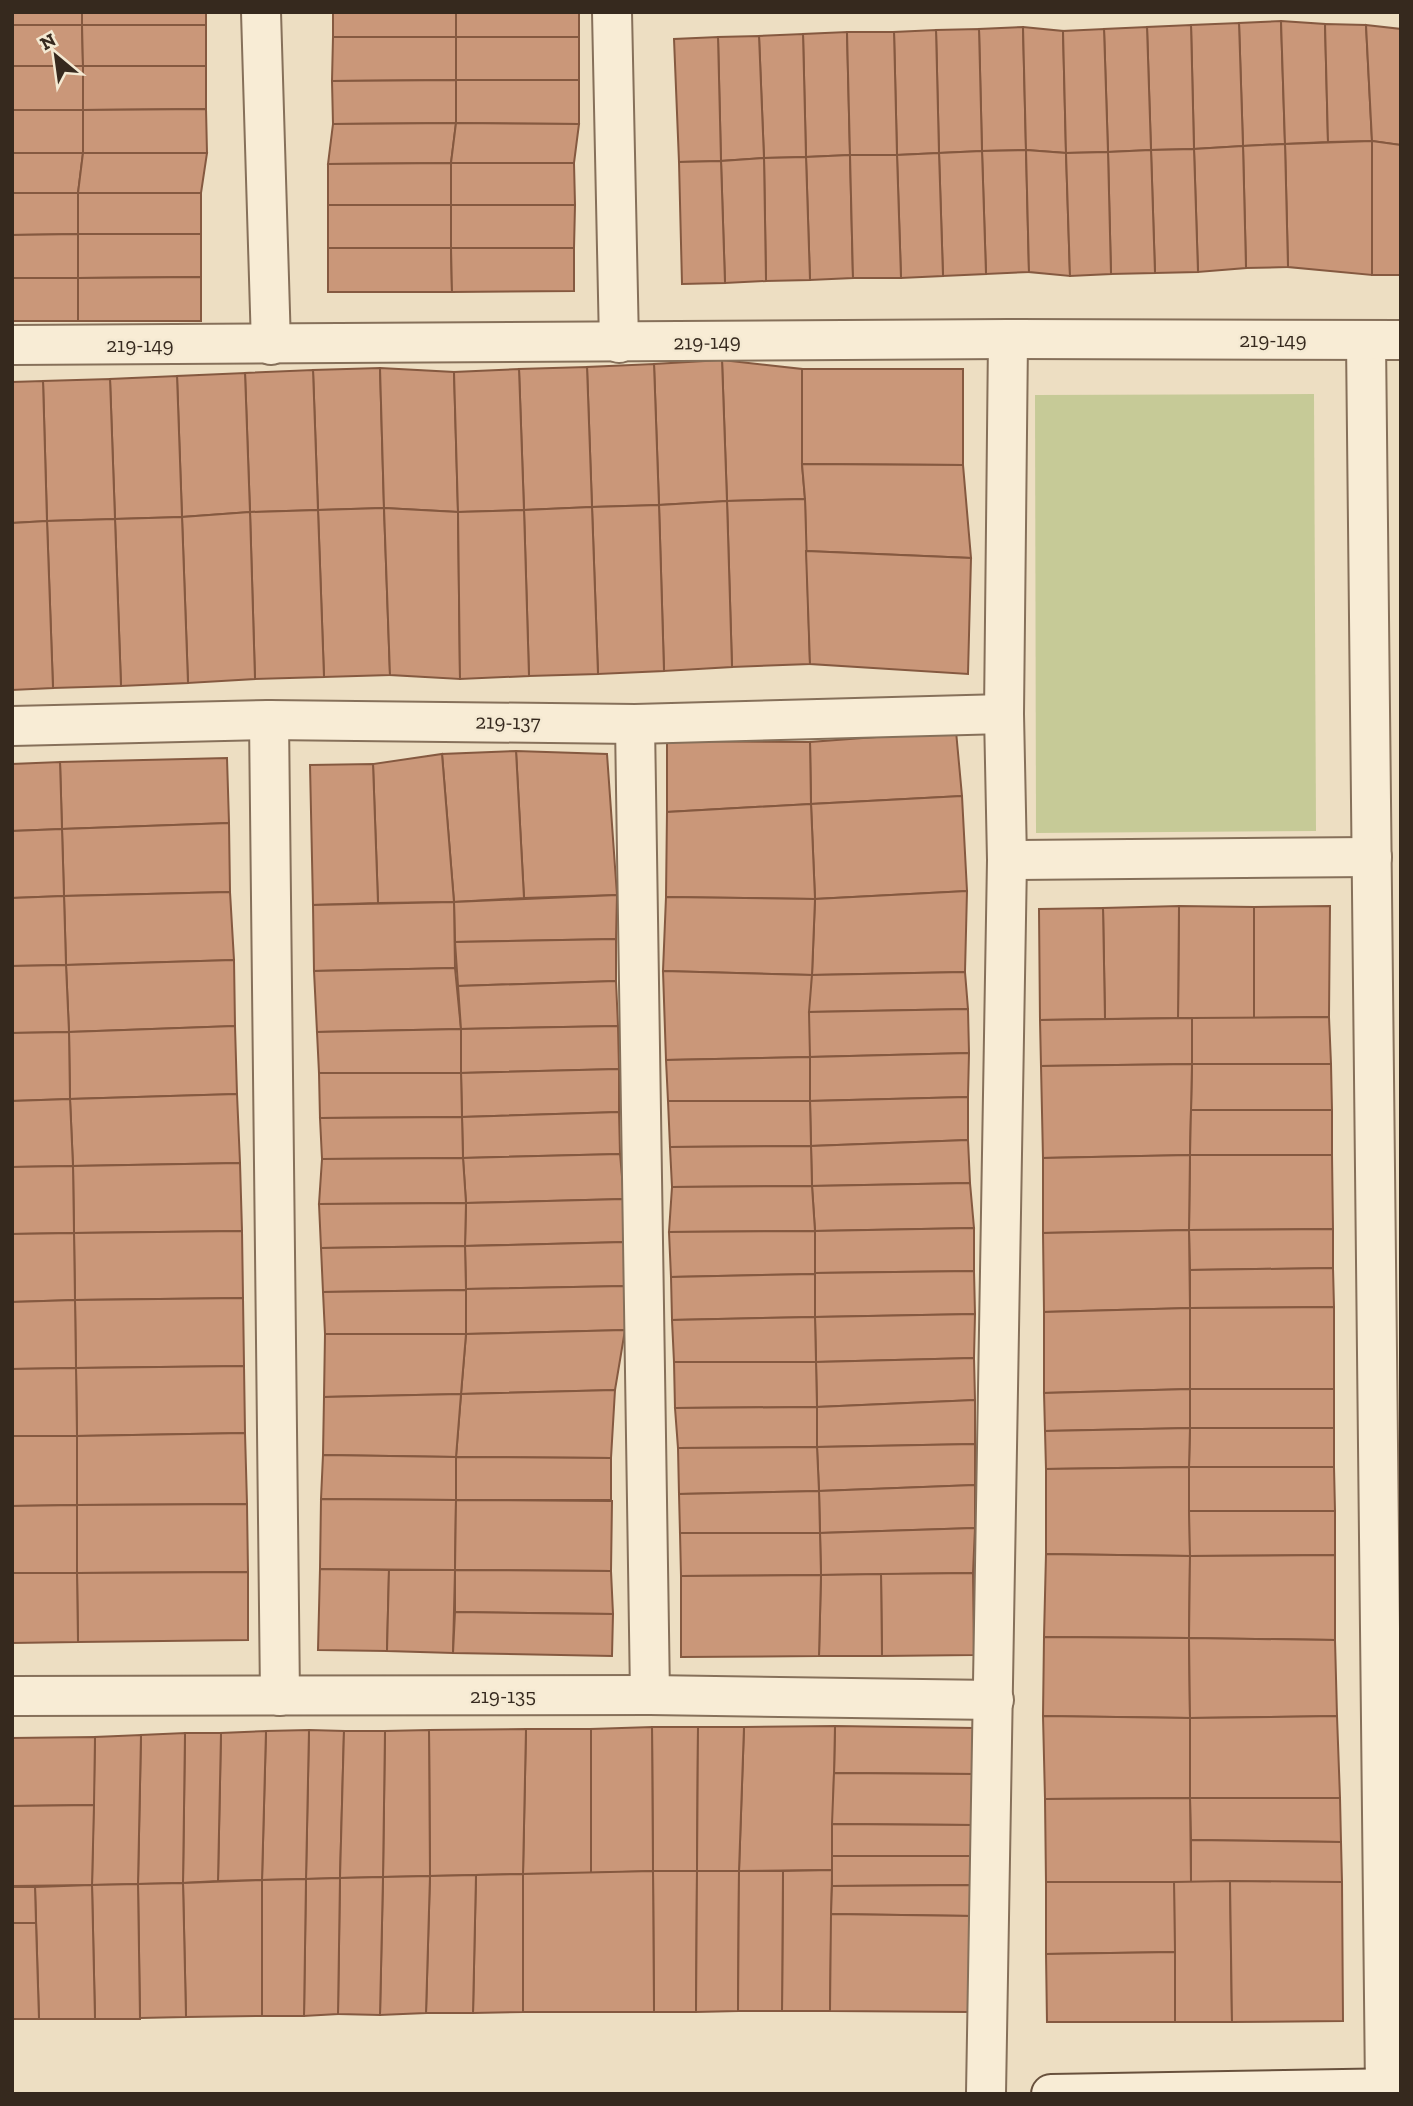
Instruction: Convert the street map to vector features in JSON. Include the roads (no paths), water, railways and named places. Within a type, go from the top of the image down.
[{"type":"street","points":[[261,12],[271,345]]},
{"type":"street","points":[[612,12],[619,342]]},
{"type":"street","points":[[986,2094],[1007,860],[1004,714],[1008,339]]},
{"type":"street","name":"219-149","points":[[12,345],[1008,339],[1383,340]]},
{"type":"street","points":[[1051,2094],[1393,2089],[1390,1716],[1372,857],[1385,698],[1383,340]]},
{"type":"street","name":"219-137","points":[[12,726],[269,720],[635,724],[1004,714]]},
{"type":"street","points":[[269,720],[279,1696]]},
{"type":"street","points":[[635,724],[650,1695]]},
{"type":"street","points":[[1007,860],[1372,857]]},
{"type":"street","name":"219-135","points":[[12,1696],[650,1695],[994,1700]]}]
